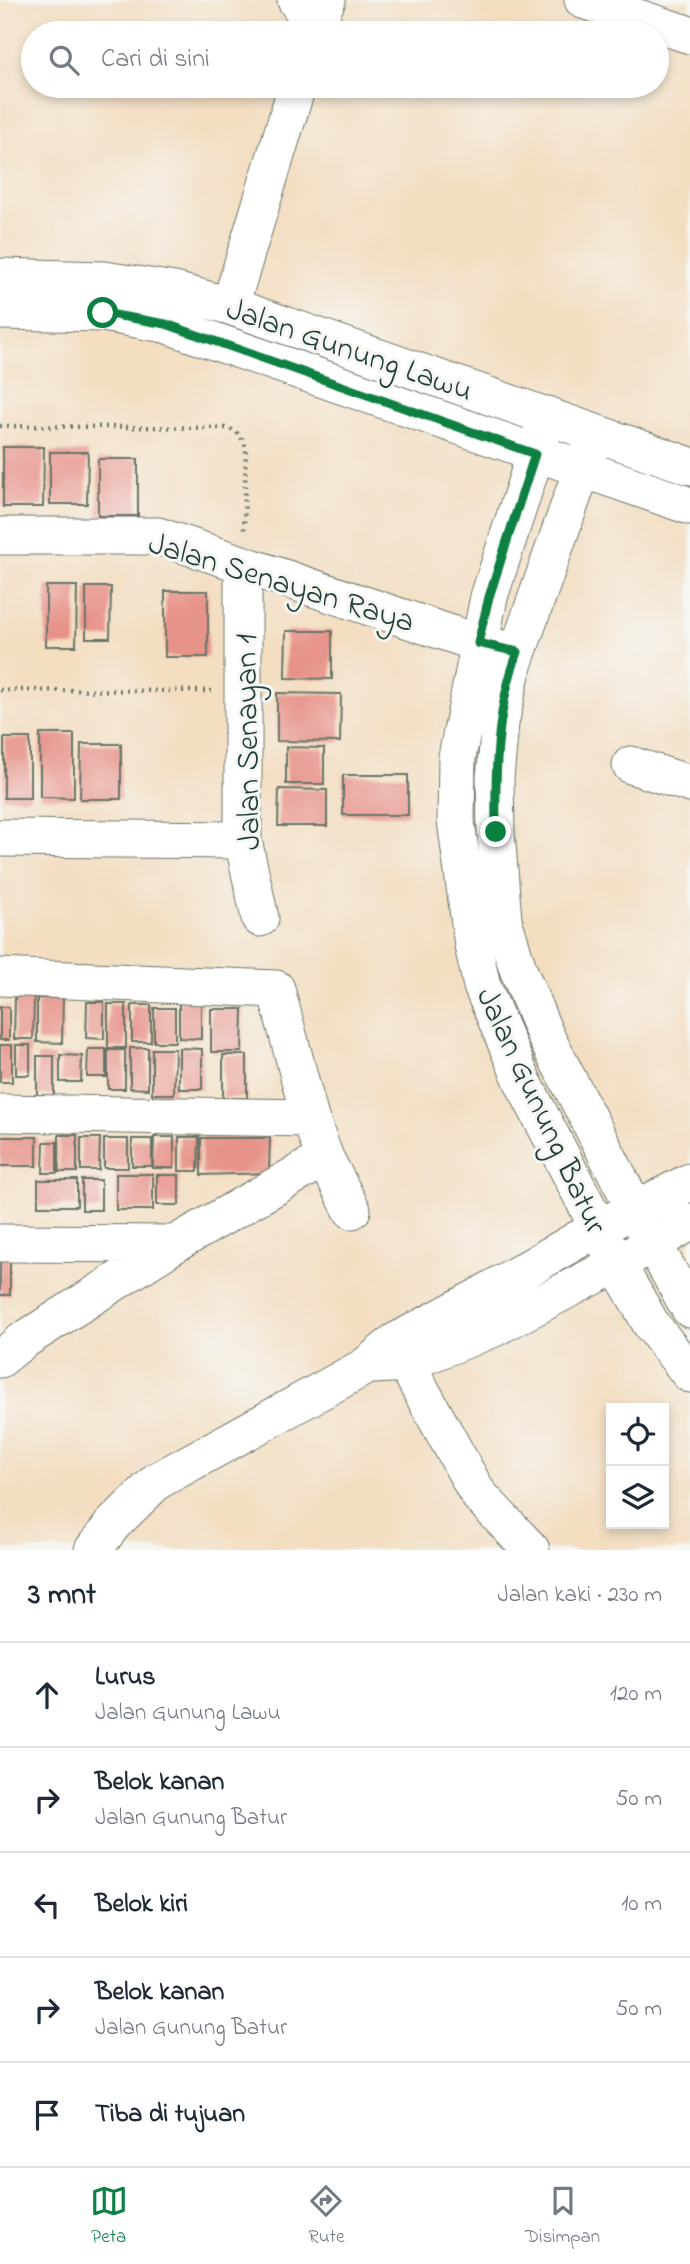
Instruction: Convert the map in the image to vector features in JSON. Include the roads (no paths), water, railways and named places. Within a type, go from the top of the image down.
[{"type":"street","points":[[583,0],[647,21]]},
{"type":"street","points":[[669,28],[690,35]]},
{"type":"street","points":[[230,306],[293,98]]},
{"type":"street","name":"Jalan Gunung Lawu","points":[[0,277],[104,279],[175,291],[230,306],[690,466]]},
{"type":"street","name":"Jalan Gunung Lawu","points":[[0,312],[103,313],[166,324],[690,506]]},
{"type":"street","name":"Jalan Gunung Batur","points":[[548,415],[489,597],[457,757],[456,821],[473,945],[482,986],[523,1082],[617,1265],[651,1324],[690,1374]]},
{"type":"street","name":"Jalan Gunung Batur","points":[[595,433],[518,652],[500,723],[495,778],[503,920],[522,980],[545,1035],[653,1244],[690,1309]]},
{"type":"street","name":"Jalan Senayan Raya","points":[[0,536],[159,536],[478,643],[518,652]]},
{"type":"street","name":"Jalan Senayan 1","points":[[243,565],[243,840],[260,918]]},
{"type":"street","points":[[631,765],[690,784]]},
{"type":"street","points":[[0,838],[243,840]]},
{"type":"street","points":[[461,860],[498,859]]},
{"type":"street","points":[[0,977],[276,989],[310,1118],[325,1158],[352,1210]]},
{"type":"street","points":[[0,1113],[310,1118]]},
{"type":"street","points":[[0,1359],[21,1342],[176,1244],[325,1158]]},
{"type":"street","points":[[401,1353],[475,1299],[598,1228],[690,1182]]},
{"type":"street","points":[[93,1550],[113,1524],[157,1481],[366,1366],[401,1353],[492,1329],[617,1265],[690,1222]]},
{"type":"street","points":[[0,1243],[176,1244]]},
{"type":"street","points":[[401,1353],[478,1493],[531,1550]]}]
